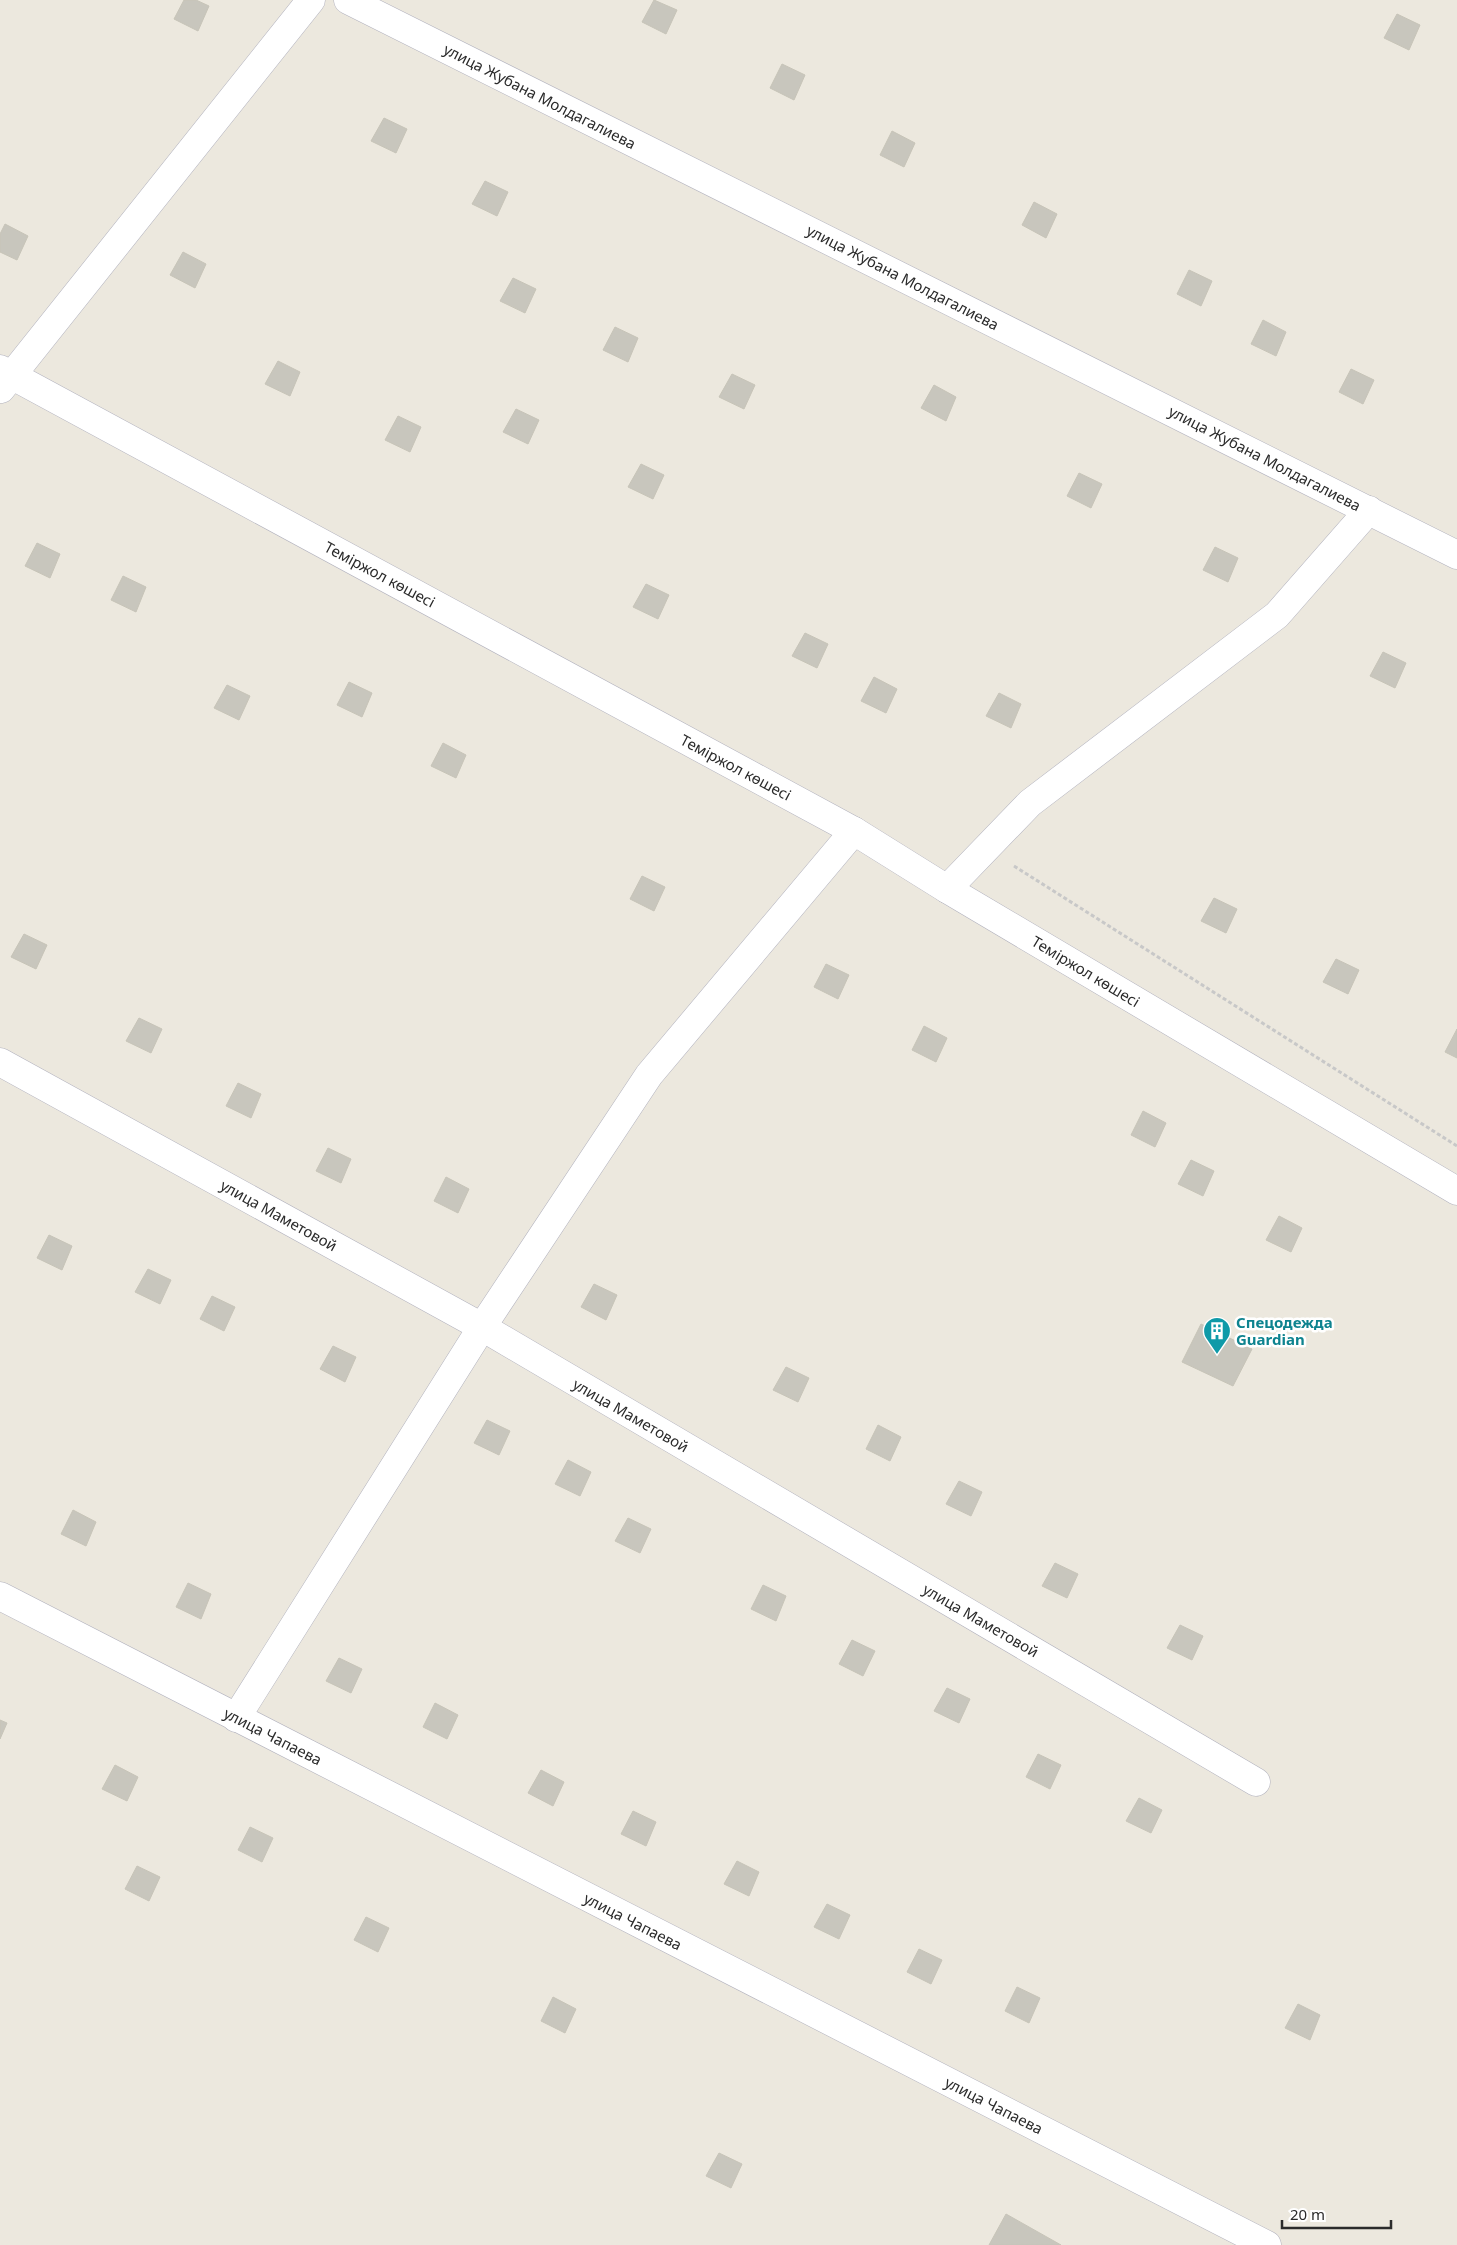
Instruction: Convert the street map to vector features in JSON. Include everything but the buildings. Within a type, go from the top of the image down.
[{"type":"street","points":[[4,378],[311,0]]},
{"type":"street","name":"улица Жубана Молдагалиева","points":[[348,0],[1457,555]]},
{"type":"street","name":"Теміржол көшесі","points":[[4,378],[854,831],[947,889],[1457,1191]]},
{"type":"street","points":[[947,889],[1030,803],[1277,615],[1369,510]]},
{"type":"street","points":[[236,1718],[482,1327],[649,1075],[854,831]]},
{"type":"street","name":"улица Маметовой","points":[[0,1062],[482,1327],[1256,1782]]},
{"type":"street","name":"улица Чапаева","points":[[0,1596],[1266,2245]]},
{"type":"path","points":[[986,848],[1457,1146]]},
{"type":"place","name":"Спецодежда Guardian","points":[[1217,1355]]}]
